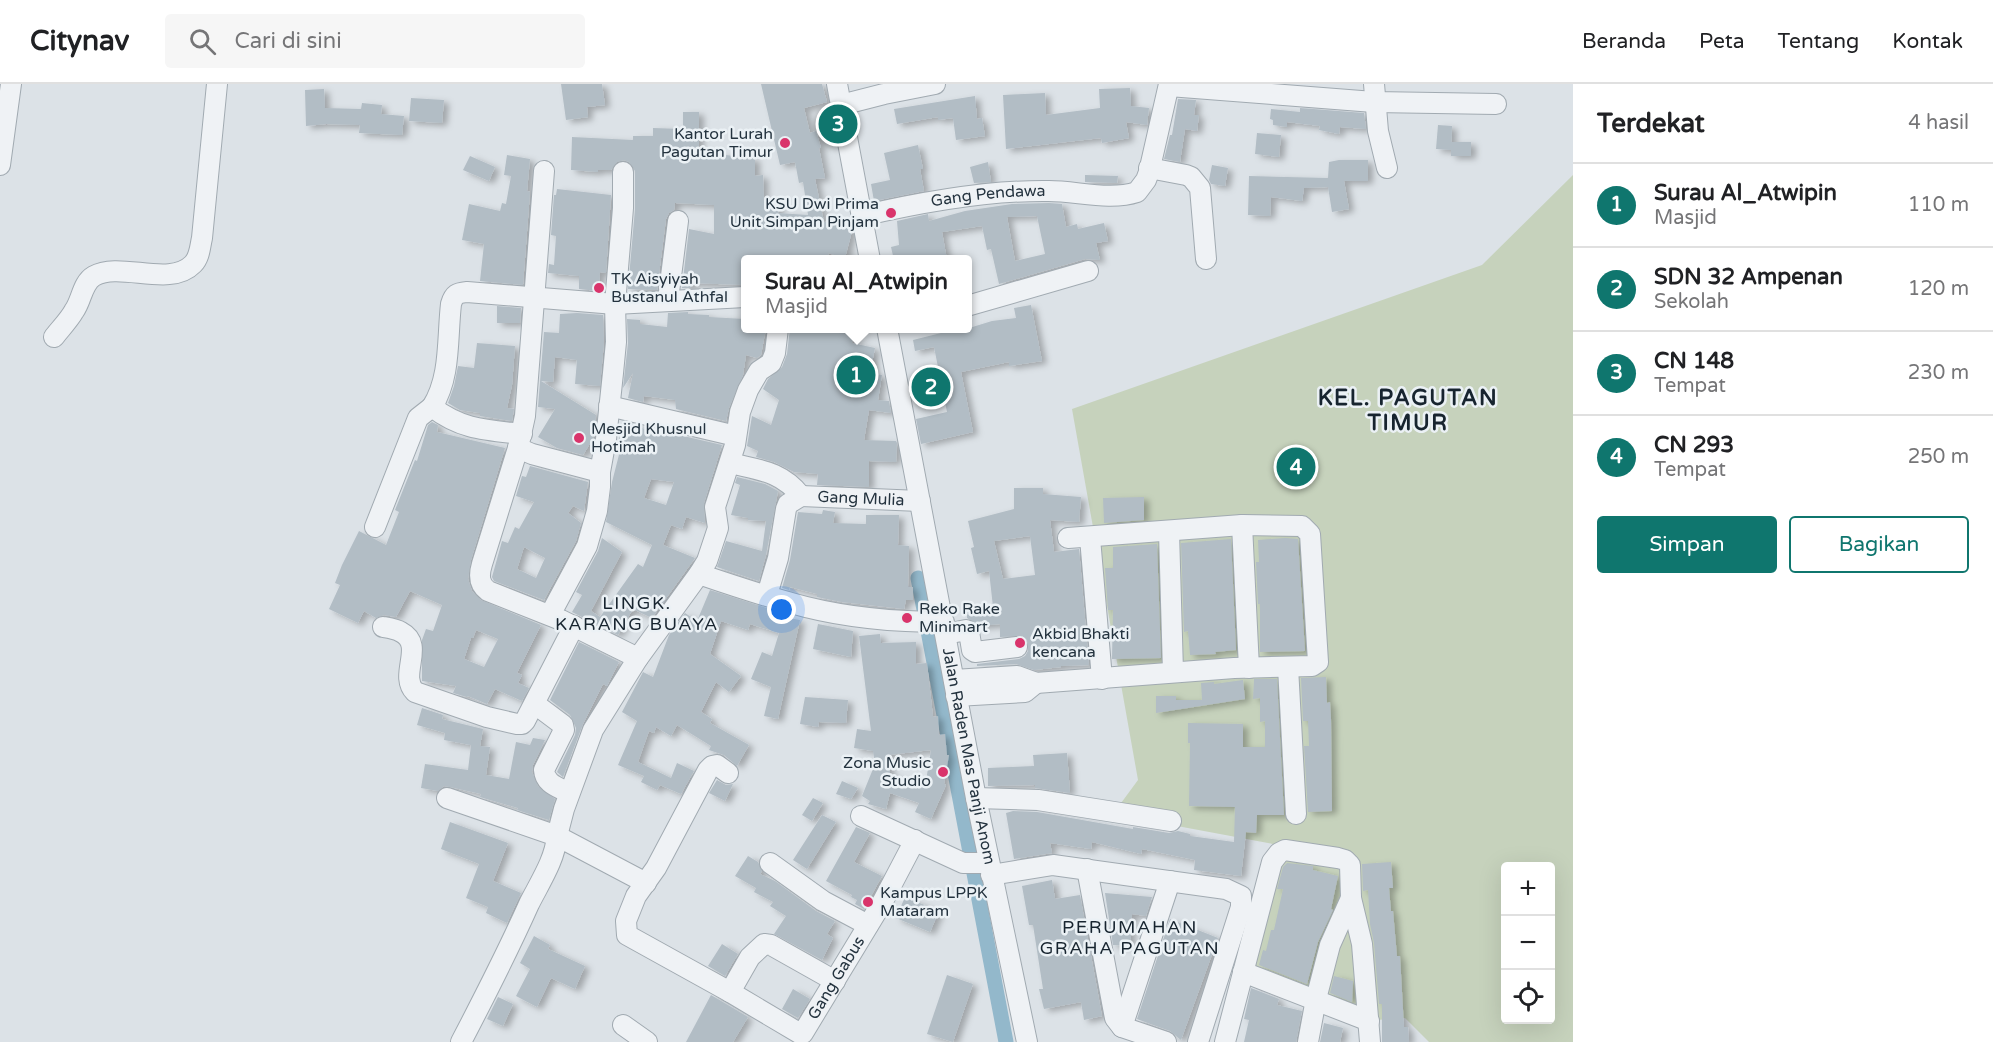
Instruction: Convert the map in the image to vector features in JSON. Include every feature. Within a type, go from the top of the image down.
[{"type":"street","points":[[0,165],[2,125],[11,84]]},
{"type":"street","points":[[54,337],[76,310],[89,279],[98,274],[111,272],[164,274],[182,271],[194,264],[199,255],[202,238],[217,84]]},
{"type":"street","points":[[837,84],[869,255]]},
{"type":"street","points":[[841,105],[884,93],[935,84]]},
{"type":"street","points":[[1206,259],[1200,188],[1191,177],[1186,175],[1149,168],[1169,85],[1374,93],[1496,104]]},
{"type":"street","points":[[1374,93],[1382,150],[1388,168]]},
{"type":"street","name":"Gang Pendawa","points":[[862,216],[921,204],[995,194],[1049,191],[1116,195],[1137,192],[1146,180],[1149,168]]},
{"type":"street","points":[[544,171],[525,416],[520,441],[485,554],[481,584],[488,591],[550,615],[638,658]]},
{"type":"street","points":[[550,615],[587,546],[597,511],[616,342],[615,304],[623,208],[623,172]]},
{"type":"street","points":[[668,300],[678,221]]},
{"type":"street","points":[[972,305],[1088,271]]},
{"type":"street","points":[[375,527],[418,418],[432,408],[440,394],[446,376],[448,328],[453,296],[467,292],[615,304],[741,297]]},
{"type":"street","points":[[461,1042],[501,966],[555,851],[569,793],[592,730],[638,658],[707,561],[718,528],[715,507],[730,463],[740,412],[748,390],[759,371],[771,363],[775,353],[777,333]]},
{"type":"street","name":"Jalan Raden Mas Panji Anom","points":[[888,333],[920,501],[935,625],[955,688],[976,798],[980,866],[1027,1042]]},
{"type":"street","points":[[609,405],[736,436]]},
{"type":"street","points":[[432,408],[445,417],[468,427],[520,441],[532,454],[600,472]]},
{"type":"street","points":[[730,463],[782,477],[791,483],[801,496],[789,504],[786,509],[778,558],[767,595]]},
{"type":"street","name":"Gang Mulia","points":[[801,496],[920,501]]},
{"type":"street","points":[[1242,525],[1249,668]]},
{"type":"street","points":[[955,688],[1017,676],[1036,683],[1173,672],[1312,666],[1319,658],[1310,534],[1302,526],[1242,525],[1068,538]]},
{"type":"street","points":[[1169,532],[1173,672]]},
{"type":"street","points":[[1090,538],[1102,679]]},
{"type":"street","points":[[699,574],[806,607],[838,614],[966,630],[969,632],[972,650],[975,652],[1017,647]]},
{"type":"street","points":[[383,627],[401,632],[411,642],[413,652],[409,668],[410,682],[415,692],[487,717],[522,724],[535,704],[574,626]]},
{"type":"street","points":[[1288,667],[1296,814]]},
{"type":"street","points":[[535,704],[563,725],[564,730],[544,770],[548,782],[569,793]]},
{"type":"street","points":[[447,798],[558,836],[646,883],[712,766],[717,765],[728,773]]},
{"type":"street","points":[[976,798],[1038,800],[1171,821]]},
{"type":"street","points":[[861,816],[980,866],[1053,865],[1170,881],[1234,892],[1241,896],[1242,901],[1198,1042]]},
{"type":"street","name":"Gang Gabus","points":[[646,883],[636,896],[626,921],[627,935],[730,992],[796,1032],[802,1033],[883,901],[915,840]]},
{"type":"street","points":[[1225,1042],[1272,862],[1279,853],[1288,850],[1345,860],[1350,865],[1351,898],[1362,944],[1370,1042]]},
{"type":"street","points":[[770,863],[823,901],[868,926]]},
{"type":"street","points":[[1087,869],[1115,1018],[1122,1027],[1167,1042]]},
{"type":"street","points":[[1122,1027],[1170,881]]},
{"type":"street","points":[[1308,1042],[1330,945],[1351,898]]},
{"type":"street","points":[[730,992],[750,957],[764,944],[771,945],[835,981]]},
{"type":"street","points":[[1243,972],[1369,1021]]},
{"type":"street","points":[[623,1025],[647,1042]]},
{"type":"green space","points":[[1573,175],[1573,1042],[1429,1042],[1405,1018],[1376,1020],[1248,965],[1284,846],[1113,814],[1138,780],[1072,409],[1482,265]]},
{"type":"building","points":[[561,84],[602,84],[605,105],[587,107],[588,117],[566,120]]},
{"type":"building","points":[[761,84],[822,84],[827,102],[804,108],[810,133],[816,131],[821,148],[819,148],[825,178],[815,179],[824,222],[850,221],[852,231],[846,255],[828,253],[829,255],[741,255],[741,285],[691,283],[691,288],[682,288],[689,229],[714,234],[714,205],[675,203],[674,210],[666,219],[657,290],[628,289],[635,209],[635,171],[629,162],[624,160],[617,162],[611,170],[598,170],[598,172],[571,170],[572,137],[633,140],[633,136],[653,136],[653,128],[683,129],[683,112],[699,112],[699,156],[718,154],[734,156],[734,158],[755,158],[755,176],[763,175],[764,203],[779,205],[778,213],[808,215],[803,182],[799,183],[795,162],[780,165]]},
{"type":"building","points":[[1130,88],[1131,106],[1149,108],[1147,125],[1126,122],[1129,138],[1102,143],[1101,138],[1006,149],[1003,95],[1045,93],[1046,115],[1100,108],[1099,89]]},
{"type":"building","points":[[324,89],[325,108],[361,109],[362,103],[382,105],[381,114],[404,116],[402,135],[359,133],[360,125],[306,126],[305,90]]},
{"type":"building","points":[[975,96],[977,119],[982,118],[985,136],[956,140],[953,118],[938,120],[938,117],[897,124],[894,109]]},
{"type":"building","points":[[411,98],[444,100],[442,123],[409,121]]},
{"type":"building","points":[[1178,99],[1196,100],[1194,115],[1199,115],[1197,131],[1185,129],[1180,162],[1164,159],[1170,135],[1172,135]]},
{"type":"building","points":[[1300,108],[1364,113],[1366,129],[1340,127],[1339,134],[1319,130],[1320,126],[1287,122],[1287,127],[1273,125],[1273,120],[1270,119],[1271,109],[1300,112]]},
{"type":"building","points":[[1438,125],[1452,126],[1451,150],[1436,149]]},
{"type":"building","points":[[1257,133],[1281,135],[1279,157],[1255,154]]},
{"type":"building","points":[[1451,142],[1471,142],[1471,156],[1451,156]]},
{"type":"building","points":[[918,145],[923,169],[920,169],[924,191],[874,201],[871,184],[890,180],[884,153]]},
{"type":"building","points":[[507,155],[530,159],[527,191],[530,192],[523,285],[480,281],[484,244],[462,240],[469,204],[500,211],[502,203],[506,204],[511,176],[504,175]]},
{"type":"building","points":[[470,156],[495,167],[489,181],[463,170]]},
{"type":"building","points":[[1368,160],[1368,181],[1344,181],[1349,209],[1332,212],[1328,187],[1304,188],[1302,201],[1271,197],[1270,216],[1248,215],[1249,176],[1328,178],[1329,162]]},
{"type":"building","points":[[988,162],[991,182],[974,183],[970,167]]},
{"type":"building","points":[[1212,165],[1228,168],[1225,186],[1211,184],[1209,180]]},
{"type":"building","points":[[1085,175],[1118,176],[1117,183],[1085,182]]},
{"type":"building","points":[[557,189],[611,195],[606,273],[600,272],[599,291],[579,289],[579,276],[548,273],[549,264],[554,265],[556,236],[551,235],[554,195]]},
{"type":"building","points":[[1012,204],[1062,204],[1066,227],[1077,224],[1078,229],[1104,223],[1108,241],[1096,243],[1100,260],[1085,259],[999,284],[991,249],[987,250],[982,226],[942,232],[946,255],[893,255],[891,247],[899,245],[897,221],[928,214],[929,221],[965,211]],"holes":[[[1037,216],[1045,254],[1015,261],[1007,217]]]},
{"type":"building","points":[[1031,305],[1042,361],[1009,366],[1009,362],[961,372],[973,432],[921,444],[916,419],[947,412],[934,347],[915,351],[913,340],[941,333],[972,333],[972,327],[992,321],[1016,318],[1014,308]]},
{"type":"building","points":[[497,306],[521,308],[520,323],[497,323]]},
{"type":"building","points":[[688,312],[688,314],[709,315],[709,317],[741,319],[741,333],[765,333],[761,355],[757,358],[746,355],[743,375],[726,421],[676,409],[675,400],[644,396],[643,402],[628,398],[633,373],[623,388],[628,343],[627,319],[640,320],[640,324],[667,327],[668,313]]},
{"type":"building","points":[[560,314],[603,315],[604,342],[600,386],[575,384],[577,360],[555,357],[553,382],[541,381],[596,415],[594,437],[583,455],[557,448],[538,437],[555,409],[538,407],[544,332],[559,333]]},
{"type":"building","points":[[789,333],[853,333],[852,343],[875,348],[870,373],[882,375],[878,400],[889,401],[891,413],[869,410],[864,440],[896,441],[897,443],[896,462],[869,461],[869,487],[817,485],[818,474],[794,472],[774,462],[756,457],[758,451],[747,446],[752,416],[771,425],[779,400],[763,389],[768,379],[782,367],[787,354]]},
{"type":"building","points":[[477,343],[515,346],[512,385],[507,408],[514,409],[512,421],[480,416],[480,413],[460,410],[448,403],[458,366],[474,368]]},
{"type":"building","points":[[432,422],[438,425],[437,432],[505,448],[471,560],[468,579],[472,591],[481,600],[541,625],[517,673],[522,675],[518,683],[529,688],[522,701],[495,689],[487,704],[453,693],[456,686],[422,681],[422,640],[426,629],[433,631],[442,605],[410,591],[396,617],[384,615],[376,618],[364,611],[358,623],[329,609],[340,585],[335,583],[359,531],[386,545],[399,512],[395,510],[415,460],[417,461],[428,425]],"holes":[[[476,630],[498,639],[484,667],[464,659]]]},
{"type":"building","points":[[623,422],[639,425],[644,429],[722,445],[704,503],[705,523],[686,517],[682,529],[671,525],[663,545],[695,558],[652,618],[633,609],[618,635],[572,612],[582,595],[576,592],[598,551],[602,538],[622,552],[591,611],[600,617],[638,564],[643,567],[652,545],[606,522],[612,482],[621,447],[617,447]],"holes":[[[651,479],[674,482],[666,505],[644,498]]]},
{"type":"building","points":[[530,466],[588,482],[584,511],[573,506],[568,513],[581,523],[576,541],[544,600],[494,581],[492,577],[502,541],[508,543],[515,527],[519,529],[534,502],[516,496],[522,476],[526,477]],"holes":[[[524,547],[545,558],[536,578],[517,569]]]},
{"type":"building","points":[[737,477],[765,484],[778,491],[759,581],[717,567],[726,541],[762,551],[766,521],[748,520],[748,518],[731,515],[740,485],[735,483]]},
{"type":"building","points":[[1014,488],[1043,488],[1043,494],[1081,497],[1079,522],[1050,520],[1054,552],[1079,549],[1089,665],[1034,670],[1016,664],[977,666],[977,664],[1019,659],[1028,651],[1027,640],[1022,636],[1000,637],[1000,624],[979,626],[967,618],[967,612],[993,607],[989,571],[977,574],[968,521],[1014,509]],"holes":[[[1030,536],[1035,575],[1003,579],[994,541]]]},
{"type":"building","points":[[1144,497],[1144,520],[1104,523],[1103,498]]},
{"type":"building","points":[[823,510],[835,512],[833,523],[866,524],[866,515],[899,515],[898,545],[909,546],[908,587],[913,587],[913,600],[906,600],[904,609],[842,602],[817,597],[817,594],[790,587],[789,590],[782,588],[790,560],[798,512],[822,514]]},
{"type":"building","points":[[1231,539],[1236,650],[1215,652],[1216,654],[1190,655],[1188,631],[1184,632],[1181,543]]},
{"type":"building","points":[[1298,539],[1305,651],[1260,652],[1260,604],[1258,604],[1256,562],[1259,562],[1258,540]]},
{"type":"building","points":[[1157,544],[1161,658],[1112,659],[1113,610],[1108,610],[1105,568],[1113,568],[1113,547]]},
{"type":"building","points":[[710,590],[773,610],[772,615],[800,620],[778,719],[764,716],[771,687],[751,679],[762,652],[772,656],[779,633],[750,624],[748,630],[721,621],[710,654],[741,676],[729,692],[716,682],[701,712],[712,719],[710,723],[749,745],[737,766],[724,755],[709,750],[711,746],[677,725],[671,736],[656,727],[654,733],[649,731],[638,762],[671,778],[677,763],[694,771],[681,794],[660,785],[657,790],[641,782],[644,776],[618,765],[637,721],[622,712],[643,672],[653,677],[669,635],[685,613],[697,621]]},
{"type":"building","points":[[818,624],[853,631],[851,657],[813,649]]},
{"type":"building","points":[[880,634],[881,643],[916,642],[916,664],[927,663],[933,717],[938,716],[939,735],[945,734],[947,755],[949,755],[944,784],[946,785],[931,819],[915,812],[919,803],[890,793],[886,809],[868,804],[870,801],[862,796],[875,764],[873,751],[854,748],[857,729],[871,731],[859,636]],"holes":[[[931,750],[925,787],[890,774],[888,755]]]},
{"type":"building","points":[[579,642],[619,662],[607,686],[603,684],[583,724],[563,777],[557,772],[575,735],[576,728],[570,715],[550,700]]},
{"type":"building","points":[[1326,677],[1327,703],[1330,702],[1331,719],[1332,811],[1308,812],[1304,746],[1309,746],[1308,721],[1303,721],[1301,678]]},
{"type":"building","points":[[1254,679],[1277,679],[1284,815],[1257,815],[1256,833],[1246,832],[1241,876],[1194,870],[1195,860],[1142,849],[1141,854],[1092,842],[1091,849],[1050,843],[1052,853],[1014,859],[1006,813],[1013,811],[1037,812],[1133,829],[1133,827],[1169,833],[1178,831],[1190,834],[1190,836],[1234,842],[1235,807],[1189,806],[1188,723],[1243,724],[1243,747],[1265,747],[1265,721],[1260,722],[1260,698],[1253,699]]},
{"type":"building","points":[[1243,680],[1245,699],[1156,713],[1156,696],[1176,696],[1176,700],[1202,700],[1201,683],[1214,682],[1214,684]]},
{"type":"building","points":[[805,697],[848,700],[846,723],[819,722],[818,727],[800,724]]},
{"type":"building","points":[[422,708],[443,715],[442,719],[483,729],[480,746],[490,747],[486,775],[509,779],[516,742],[530,745],[533,738],[545,740],[532,772],[538,786],[555,799],[549,820],[480,797],[481,794],[444,786],[438,791],[421,788],[425,764],[468,770],[471,745],[444,740],[445,733],[417,725]]},
{"type":"building","points":[[1067,753],[1070,793],[1035,788],[1035,785],[988,786],[988,768],[1034,766],[1033,755]]},
{"type":"building","points":[[717,780],[726,785],[733,784],[725,801],[709,793]]},
{"type":"building","points":[[842,781],[858,788],[851,799],[836,794]]},
{"type":"building","points":[[813,798],[823,803],[812,821],[802,815]]},
{"type":"building","points":[[822,815],[836,822],[807,869],[793,860]]},
{"type":"building","points":[[450,822],[508,843],[493,881],[521,893],[507,923],[486,913],[488,907],[466,898],[479,864],[441,849]]},
{"type":"building","points":[[856,827],[870,833],[854,862],[882,876],[864,909],[855,904],[857,900],[851,897],[852,895],[826,881]]},
{"type":"building","points":[[748,856],[758,862],[762,871],[760,874],[775,881],[816,911],[835,921],[827,934],[833,938],[822,960],[774,934],[786,916],[770,906],[773,902],[754,892],[756,888],[735,876]]},
{"type":"building","points":[[1391,862],[1393,888],[1389,888],[1391,911],[1393,911],[1397,956],[1400,956],[1404,1027],[1408,1027],[1409,1042],[1382,1042],[1382,1004],[1379,1004],[1368,890],[1363,891],[1362,864]]},
{"type":"building","points":[[1287,863],[1313,866],[1313,870],[1338,876],[1331,909],[1333,910],[1318,942],[1307,984],[1259,965],[1263,950],[1266,951],[1271,930],[1274,930],[1283,889],[1277,889],[1283,867]]},
{"type":"building","points":[[1052,880],[1055,899],[1080,895],[1102,1016],[1084,1020],[1081,1002],[1044,1009],[1039,989],[1043,989],[1033,925],[1029,925],[1022,886]]},
{"type":"building","points":[[1105,893],[1152,897],[1146,916],[1132,914],[1130,946],[1113,945]]},
{"type":"building","points":[[905,897],[939,911],[930,932],[896,918]]},
{"type":"building","points":[[1170,919],[1218,938],[1181,1040],[1170,1031],[1137,1019]]},
{"type":"building","points":[[534,936],[550,945],[548,949],[585,966],[575,989],[551,978],[537,1007],[516,996],[530,969],[520,963]]},
{"type":"building","points":[[722,944],[738,954],[725,976],[708,966]]},
{"type":"building","points":[[947,975],[973,984],[953,1042],[927,1034]]},
{"type":"building","points":[[1334,976],[1353,981],[1352,1002],[1330,993]]},
{"type":"building","points":[[1251,988],[1279,999],[1277,1005],[1302,1011],[1296,1042],[1244,1042],[1249,1020],[1244,1019]]},
{"type":"building","points":[[793,989],[810,999],[798,1018],[782,1009]]},
{"type":"building","points":[[711,995],[748,1017],[733,1042],[686,1042]]},
{"type":"building","points":[[498,997],[513,1004],[503,1026],[487,1019]]},
{"type":"building","points":[[1324,1023],[1343,1028],[1340,1042],[1320,1042]]},
{"type":"waterway","points":[[918,578],[1006,1042]]},
{"type":"place","name":"CN 148","points":[[838,124]]},
{"type":"place","name":"Kantor Lurah Pagutan Timur","points":[[785,143]]},
{"type":"place","name":"KSU Dwi Prima Unit Simpan Pinjam","points":[[891,213]]},
{"type":"place","name":"TK Aisyiyah Bustanul Athfal","points":[[599,288]]},
{"type":"place","name":"Surau Al_Atwipin","points":[[856,375]]},
{"type":"place","name":"SDN 32 Ampenan","points":[[931,387]]},
{"type":"place","name":"Mesjid Khusnul Hotimah","points":[[579,438]]},
{"type":"place","name":"CN 293","points":[[1296,467]]},
{"type":"place","name":"Reko Rake Minimart","points":[[907,618]]},
{"type":"place","name":"Akbid Bhakti kencana","points":[[1020,643]]},
{"type":"place","name":"Zona Music Studio","points":[[943,772]]},
{"type":"place","name":"Kampus LPPK Mataram","points":[[868,902]]},
{"type":"district","name":"KEL. PAGUTAN TIMUR","points":[[1408,410]]},
{"type":"district","name":"LINGK. KARANG BUAYA","points":[[637,613]]},
{"type":"district","name":"PERUMAHAN GRAHA PAGUTAN","points":[[1130,937]]}]
